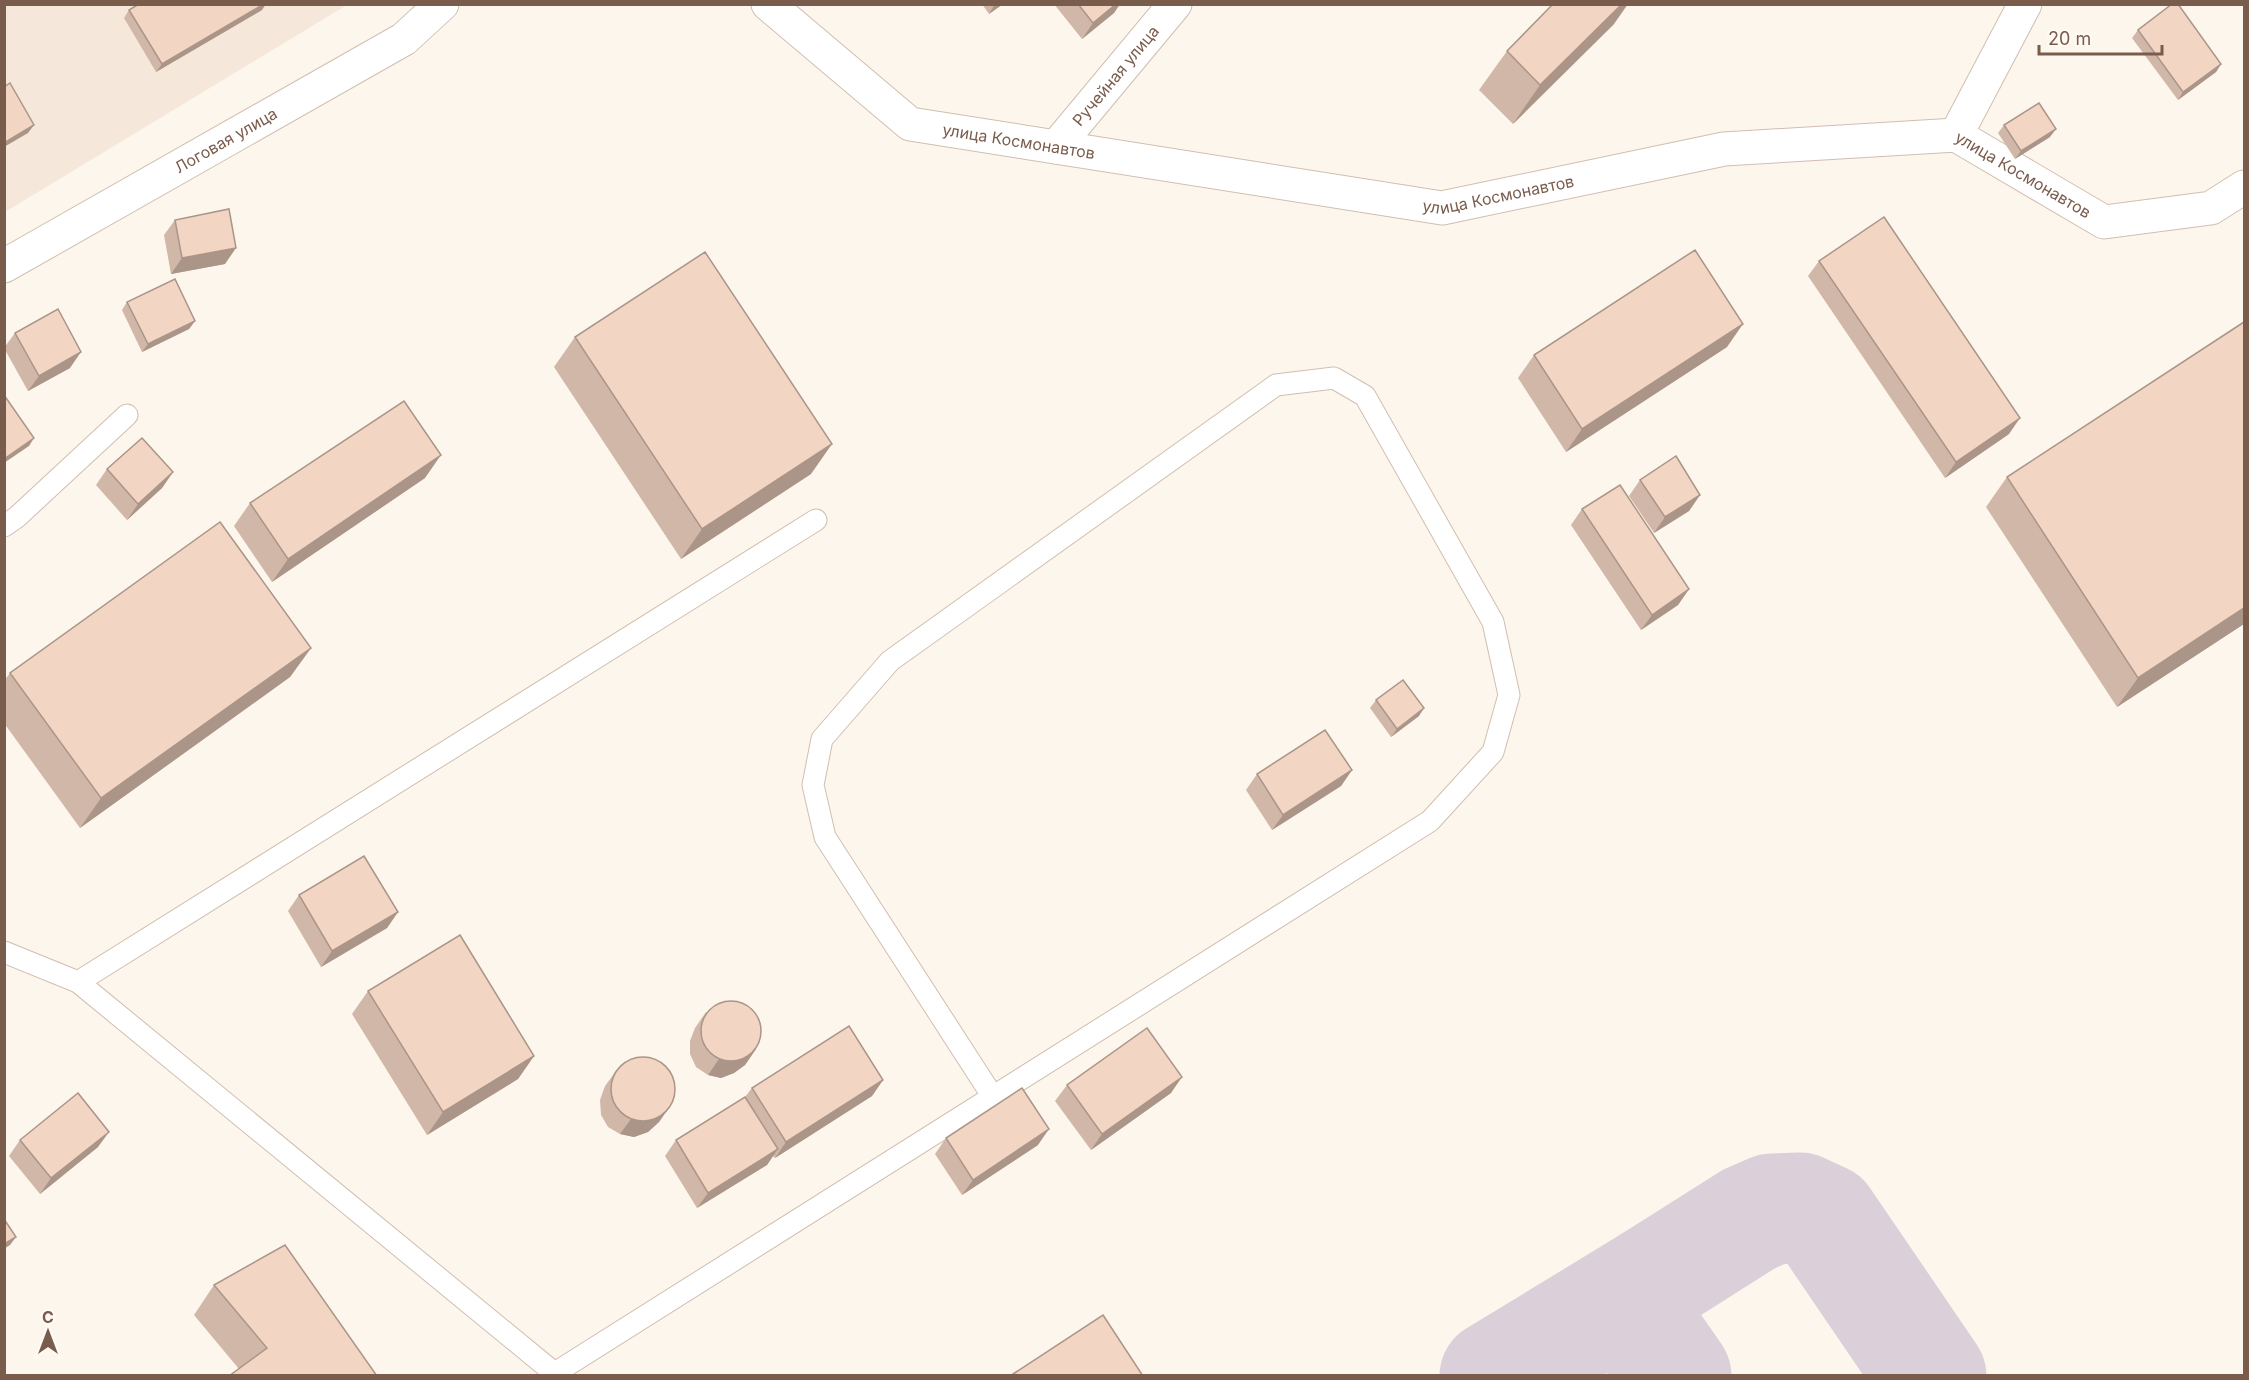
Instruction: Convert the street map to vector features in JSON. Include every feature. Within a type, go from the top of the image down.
[{"type":"street","name":"Логовая улица","points":[[4,266],[404,39],[442,4]]},
{"type":"street","name":"улица Космонавтов","points":[[768,4],[910,124],[1442,208],[1724,149],[1956,135],[2104,222],[2211,208],[2244,187]]},
{"type":"street","name":"Ручейная улица","points":[[1056,147],[1175,4]]},
{"type":"street","points":[[1956,135],[2025,4]]},
{"type":"lane","points":[[4,952],[78,982],[555,1375],[1430,821],[1493,752],[1509,696],[1493,622],[1365,396],[1334,378],[1276,385],[890,661],[822,739],[813,785],[825,837],[993,1097]]},
{"type":"lane","points":[[4,526],[17,518],[127,415]]},
{"type":"lane","points":[[78,982],[816,519]]},
{"type":"shaded area","points":[[5,5],[347,5],[5,212]]},
{"type":"building","points":[[139,4],[264,4],[162,64],[129,10]]},
{"type":"building","points":[[1078,4],[1116,4],[1093,23]]},
{"type":"building","points":[[1553,4],[1622,4],[1540,85],[1507,51]]},
{"type":"building","points":[[2172,4],[2178,4],[2221,64],[2183,92],[2138,30]]},
{"type":"building","points":[[10,83],[34,125],[4,143],[4,87]]},
{"type":"building","points":[[2039,103],[2056,129],[2021,151],[2004,125]]},
{"type":"building","points":[[229,209],[236,248],[182,258],[175,220]]},
{"type":"building","points":[[1884,217],[2020,418],[1956,462],[1819,261]]},
{"type":"building","points":[[1695,250],[1743,324],[1582,429],[1534,355]]},
{"type":"building","points":[[705,252],[832,444],[702,529],[575,337]]},
{"type":"building","points":[[175,279],[195,321],[148,344],[127,302]]},
{"type":"building","points":[[58,309],[81,352],[39,376],[15,333]]},
{"type":"building","points":[[2244,322],[2244,608],[2138,678],[2007,477]]},
{"type":"building","points":[[4,395],[34,438],[4,459]]},
{"type":"building","points":[[404,401],[441,455],[288,559],[250,503]]},
{"type":"building","points":[[142,438],[173,472],[138,504],[107,469]]},
{"type":"building","points":[[1676,456],[1700,495],[1665,517],[1640,480]]},
{"type":"building","points":[[1620,485],[1689,589],[1652,615],[1582,509]]},
{"type":"building","points":[[220,522],[311,648],[101,798],[10,673]]},
{"type":"building","points":[[1403,680],[1424,708],[1397,729],[1376,700]]},
{"type":"building","points":[[1325,730],[1352,770],[1283,815],[1257,774]]},
{"type":"building","points":[[364,856],[398,912],[332,951],[299,895]]},
{"type":"building","points":[[460,935],[534,1056],[443,1112],[368,991]]},
{"type":"building","points":[[725,1001],[737,1001],[753,1009],[759,1019],[761,1031],[759,1043],[753,1053],[737,1061],[725,1061],[709,1053],[701,1037],[701,1025],[709,1009]]},
{"type":"building","points":[[849,1026],[883,1080],[786,1142],[752,1088]]},
{"type":"building","points":[[1147,1028],[1182,1077],[1102,1134],[1067,1085]]},
{"type":"building","points":[[643,1057],[661,1063],[669,1071],[675,1089],[669,1107],[661,1115],[643,1121],[625,1115],[617,1107],[611,1089],[617,1071],[625,1063]]},
{"type":"building","points":[[1022,1088],[1049,1129],[973,1180],[946,1138]]},
{"type":"building","points":[[78,1093],[109,1132],[51,1178],[20,1140]]},
{"type":"building","points":[[745,1097],[778,1149],[708,1193],[676,1140]]},
{"type":"building","points":[[4,1219],[16,1237],[4,1244]]},
{"type":"building","points":[[285,1245],[377,1376],[229,1376],[267,1348],[214,1285]]},
{"type":"building","points":[[1103,1315],[1143,1376],[1010,1376]]},
{"type":"taxiway","points":[[1495,1376],[1749,1219],[1772,1209],[1800,1208],[1824,1219],[1931,1376]]},
{"type":"taxiway","points":[[1651,1281],[1646,1296],[1644,1321],[1647,1332],[1676,1376]]}]
